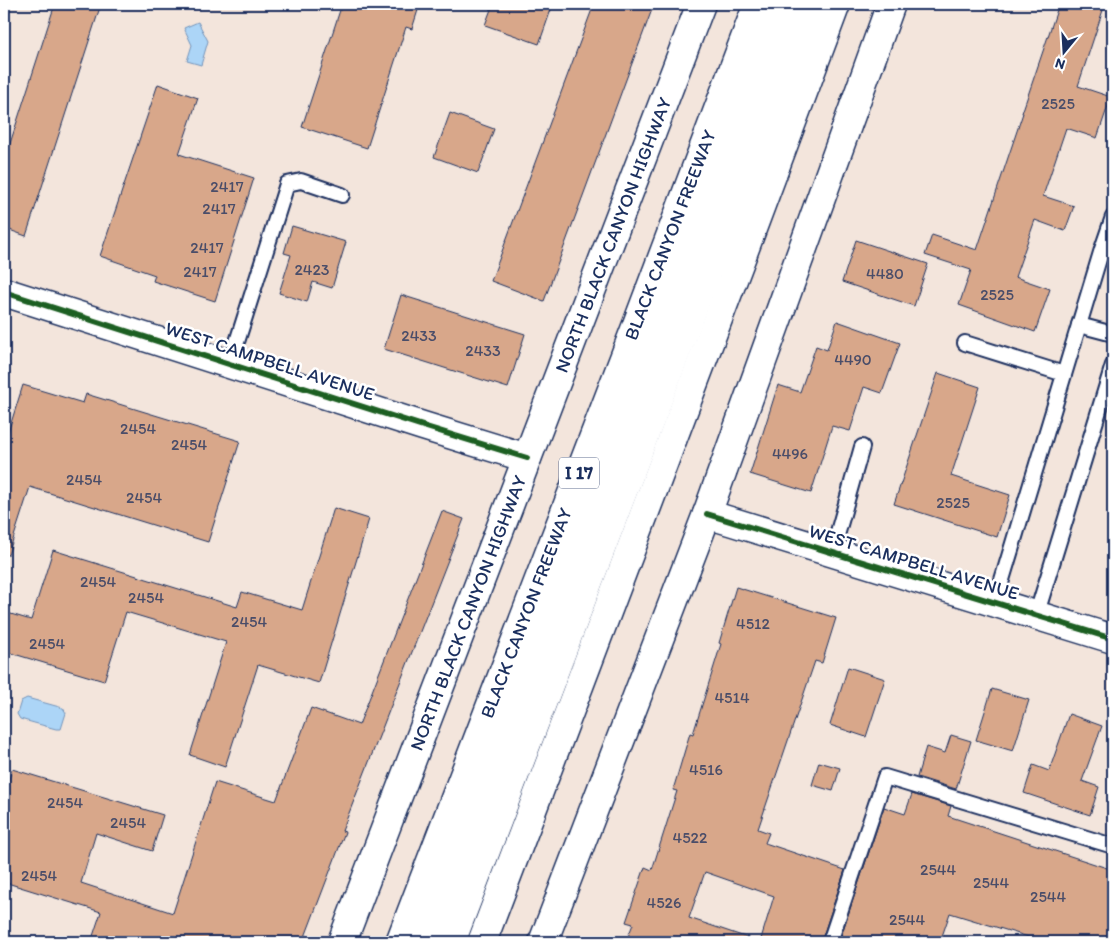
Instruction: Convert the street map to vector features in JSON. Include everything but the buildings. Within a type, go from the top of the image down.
[{"type":"main road","name":"NORTH BLACK CANYON HIGHWAY","points":[[342,942],[701,4]]},
{"type":"main road","name":"BLACK CANYON FREEWAY","points":[[400,942],[758,4]]},
{"type":"main road","points":[[428,942],[785,4]]},
{"type":"main road","points":[[451,942],[809,4]]},
{"type":"main road","points":[[482,942],[836,4]]},
{"type":"main road","points":[[543,942],[707,514],[891,4]]},
{"type":"main road","name":"WEST CAMPBELL AVENUE","points":[[4,292],[527,458]]},
{"type":"main road","name":"WEST CAMPBELL AVENUE","points":[[707,514],[1113,640]]},
{"type":"lane","points":[[230,364],[287,184],[301,181],[342,195]]},
{"type":"lane","points":[[995,603],[1064,374],[1108,250],[1113,217]]},
{"type":"lane","points":[[1080,325],[1113,334]]},
{"type":"lane","points":[[965,343],[1064,374]]},
{"type":"lane","points":[[1036,616],[1113,365]]},
{"type":"lane","points":[[832,553],[862,447]]},
{"type":"lane","points":[[830,942],[885,777],[1113,846]]},
{"type":"water","points":[[198,22],[208,41],[201,65],[187,61],[192,45],[184,28]]},
{"type":"water","points":[[27,698],[63,708],[66,713],[61,729],[20,719],[17,714],[21,701]]},
{"type":"cycle path","points":[[4,292],[527,458]]},
{"type":"cycle path","points":[[707,514],[1113,639]]}]
